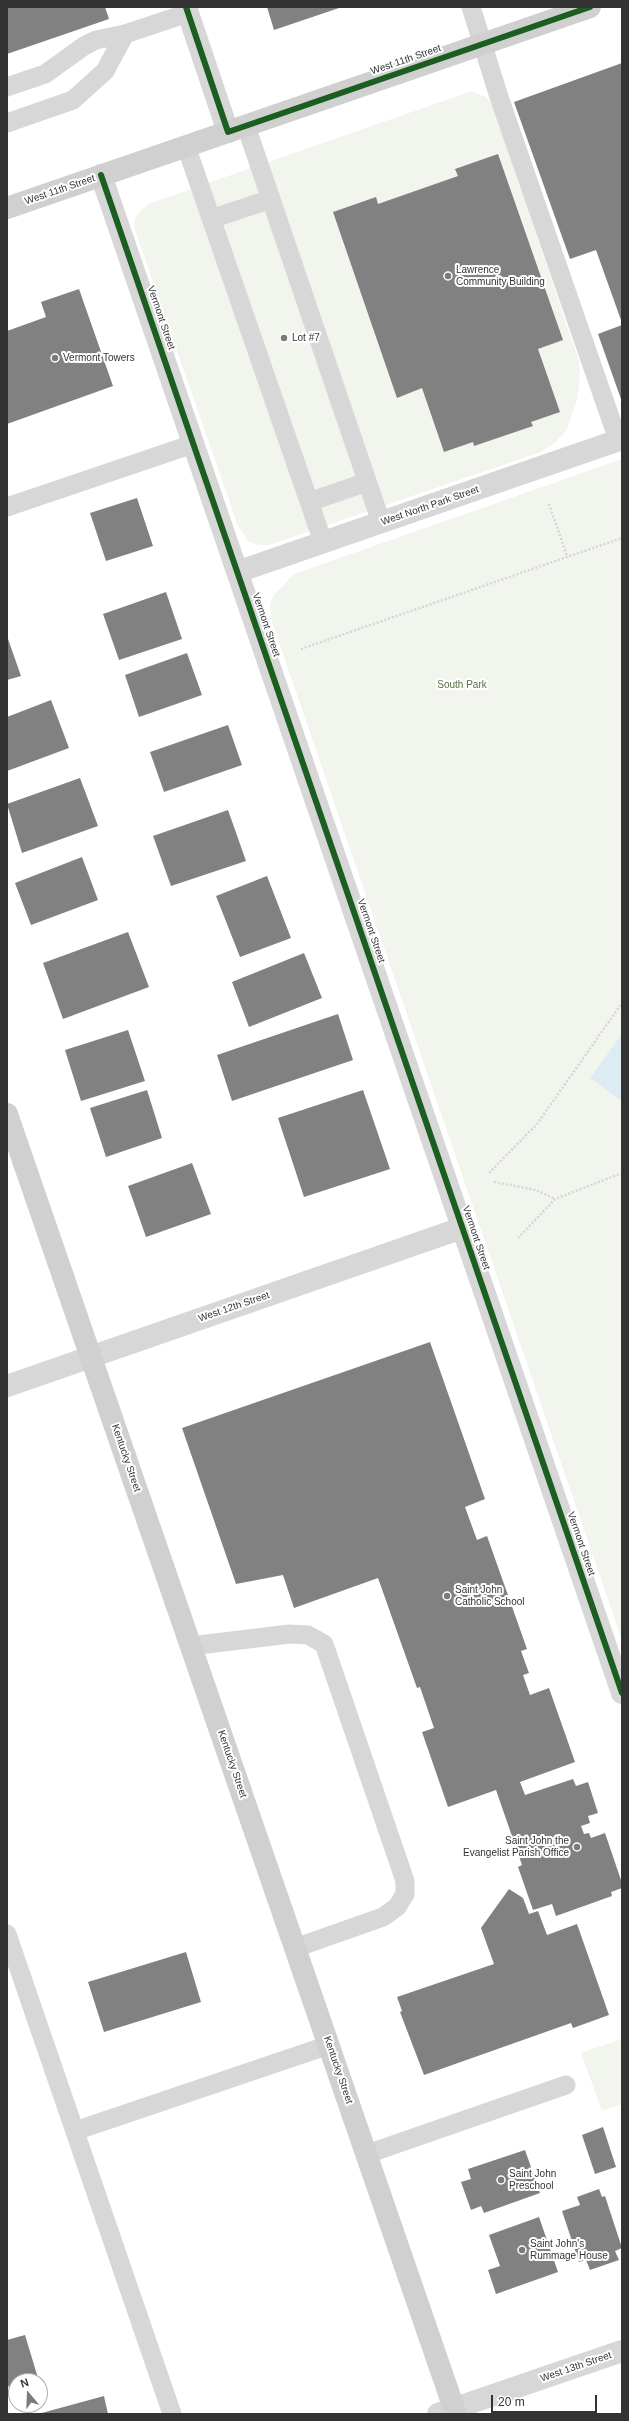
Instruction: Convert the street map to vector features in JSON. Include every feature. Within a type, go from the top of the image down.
[{"type":"main road","name":"West 11th Street","points":[[7,208],[590,7]]},
{"type":"main road","name":"Kentucky Street","points":[[7,1114],[367,2154],[450,2412]]},
{"type":"street","points":[[187,10],[237,129]]},
{"type":"street","name":"Vermont Street","points":[[101,175],[622,1693]]},
{"type":"street","name":"West North Park Street","points":[[237,572],[620,440]]},
{"type":"street","name":"West 12th Street","points":[[7,1386],[462,1228]]},
{"type":"street","name":"West 13th Street","points":[[450,2412],[622,2351]]},
{"type":"lane","points":[[471,7],[620,440]]},
{"type":"lane","points":[[7,88],[45,74],[84,46],[96,40],[125,34],[187,10]]},
{"type":"lane","points":[[7,123],[73,100],[105,71],[125,34]]},
{"type":"lane","points":[[237,129],[271,199],[381,522]]},
{"type":"lane","points":[[186,146],[323,542]]},
{"type":"lane","points":[[212,219],[271,199]]},
{"type":"lane","points":[[7,507],[193,444]]},
{"type":"lane","points":[[309,502],[367,482]]},
{"type":"lane","points":[[191,1646],[289,1634],[308,1635],[324,1644],[405,1881],[405,1894],[397,1907],[382,1917],[295,1948]]},
{"type":"lane","points":[[7,1934],[172,2414]]},
{"type":"lane","points":[[75,2131],[329,2045]]},
{"type":"lane","points":[[367,2154],[566,2085]]},
{"type":"path","points":[[549,504],[567,556]]},
{"type":"path","points":[[301,649],[622,538]]},
{"type":"path","points":[[489,1173],[537,1124],[622,1003]]},
{"type":"path","points":[[518,1238],[555,1199],[622,1173]]},
{"type":"path","points":[[494,1182],[536,1190],[555,1199]]},
{"type":"green space","points":[[472,91],[486,97],[492,104],[579,361],[580,377],[577,400],[567,429],[556,442],[541,452],[269,545],[257,545],[248,541],[238,526],[135,230],[134,222],[137,215],[148,204]]},
{"type":"green space","name":"South Park","points":[[622,459],[622,1640],[272,622],[270,604],[274,595],[294,574]]},
{"type":"green space","points":[[622,2039],[622,2104],[602,2111],[581,2053]]},
{"type":"shaded area","points":[[622,1034],[622,1101],[590,1078]]},
{"type":"building","points":[[7,7],[105,7],[109,19],[7,54]]},
{"type":"building","points":[[267,7],[342,7],[274,30]]},
{"type":"building","points":[[622,63],[622,323],[596,250],[570,259],[514,102]]},
{"type":"building","name":"Lawrence Community Building","points":[[498,154],[563,340],[538,349],[560,412],[531,422],[533,426],[474,446],[473,442],[444,452],[422,388],[397,398],[333,212],[376,197],[378,204],[458,176],[455,169]]},
{"type":"building","name":"Vermont Towers","points":[[79,289],[113,386],[7,424],[7,331],[46,317],[41,302]]},
{"type":"building","points":[[622,325],[622,402],[598,334]]},
{"type":"building","points":[[137,498],[153,546],[106,561],[90,513]]},
{"type":"building","points":[[166,592],[182,639],[119,660],[103,614]]},
{"type":"building","points":[[7,636],[21,676],[7,680]]},
{"type":"building","points":[[187,653],[202,695],[139,717],[125,675]]},
{"type":"building","points":[[51,700],[69,748],[7,771],[7,717]]},
{"type":"building","points":[[228,725],[242,765],[164,792],[150,752]]},
{"type":"building","points":[[80,778],[98,826],[22,853],[7,804]]},
{"type":"building","points":[[228,810],[246,861],[171,886],[153,836]]},
{"type":"building","points":[[82,857],[98,900],[31,925],[15,883]]},
{"type":"building","points":[[267,876],[291,938],[240,957],[216,896]]},
{"type":"building","points":[[128,932],[149,987],[63,1019],[43,963]]},
{"type":"building","points":[[304,953],[322,998],[249,1027],[232,982]]},
{"type":"building","points":[[338,1014],[353,1060],[232,1101],[217,1055]]},
{"type":"building","points":[[128,1030],[145,1081],[81,1101],[65,1050]]},
{"type":"building","points":[[147,1090],[162,1138],[106,1157],[90,1108]]},
{"type":"building","points":[[363,1090],[390,1169],[304,1197],[278,1118]]},
{"type":"building","points":[[192,1163],[211,1214],[146,1237],[128,1186]]},
{"type":"building","name":"Saint John Catholic School","points":[[430,1342],[485,1499],[465,1507],[477,1540],[487,1536],[527,1649],[521,1651],[529,1673],[523,1675],[530,1695],[549,1688],[575,1762],[520,1782],[525,1795],[573,1779],[576,1786],[588,1782],[598,1813],[588,1816],[590,1823],[581,1826],[584,1834],[589,1833],[591,1838],[605,1833],[622,1883],[622,1888],[611,1892],[612,1896],[556,1916],[552,1904],[533,1910],[518,1867],[522,1865],[496,1790],[448,1807],[422,1732],[434,1728],[420,1687],[417,1688],[378,1578],[294,1608],[283,1575],[236,1584],[182,1428]]},
{"type":"building","points":[[509,1889],[523,1898],[529,1914],[538,1911],[547,1935],[577,1924],[609,2015],[573,2028],[571,2023],[424,2075],[400,2012],[402,2011],[397,1997],[494,1964],[481,1928]]},
{"type":"building","points":[[186,1952],[201,2002],[104,2032],[88,1982]]},
{"type":"building","points":[[603,2127],[616,2167],[595,2174],[582,2135]]},
{"type":"building","name":"Saint John Preschool","points":[[525,2150],[540,2193],[484,2213],[481,2206],[471,2210],[461,2182],[471,2179],[468,2169]]},
{"type":"building","points":[[599,2189],[602,2197],[605,2196],[622,2248],[615,2251],[619,2260],[590,2270],[586,2260],[579,2262],[562,2211],[580,2205],[577,2197]]},
{"type":"building","name":"Saint John's Rummage House","points":[[539,2217],[558,2272],[496,2294],[488,2270],[500,2266],[489,2235]]},
{"type":"building","points":[[25,2335],[36,2373],[8,2373],[7,2387],[7,2340]]},
{"type":"building","points":[[104,2396],[108,2414],[38,2414],[48,2413],[48,2411]]},
{"type":"cycle path","points":[[186,7],[228,132],[590,7]]},
{"type":"cycle path","points":[[101,175],[622,1693]]},
{"type":"place","name":"Lawrence Community Building","points":[[448,276]]},
{"type":"place","name":"Lot #7","points":[[284,338]]},
{"type":"place","name":"Vermont Towers","points":[[55,358]]},
{"type":"place","name":"Saint John Catholic School","points":[[447,1596]]},
{"type":"place","name":"Saint John the Evangelist Parish Office","points":[[577,1847]]},
{"type":"place","name":"Saint John Preschool","points":[[501,2180]]},
{"type":"place","name":"Saint John's Rummage House","points":[[522,2250]]}]
